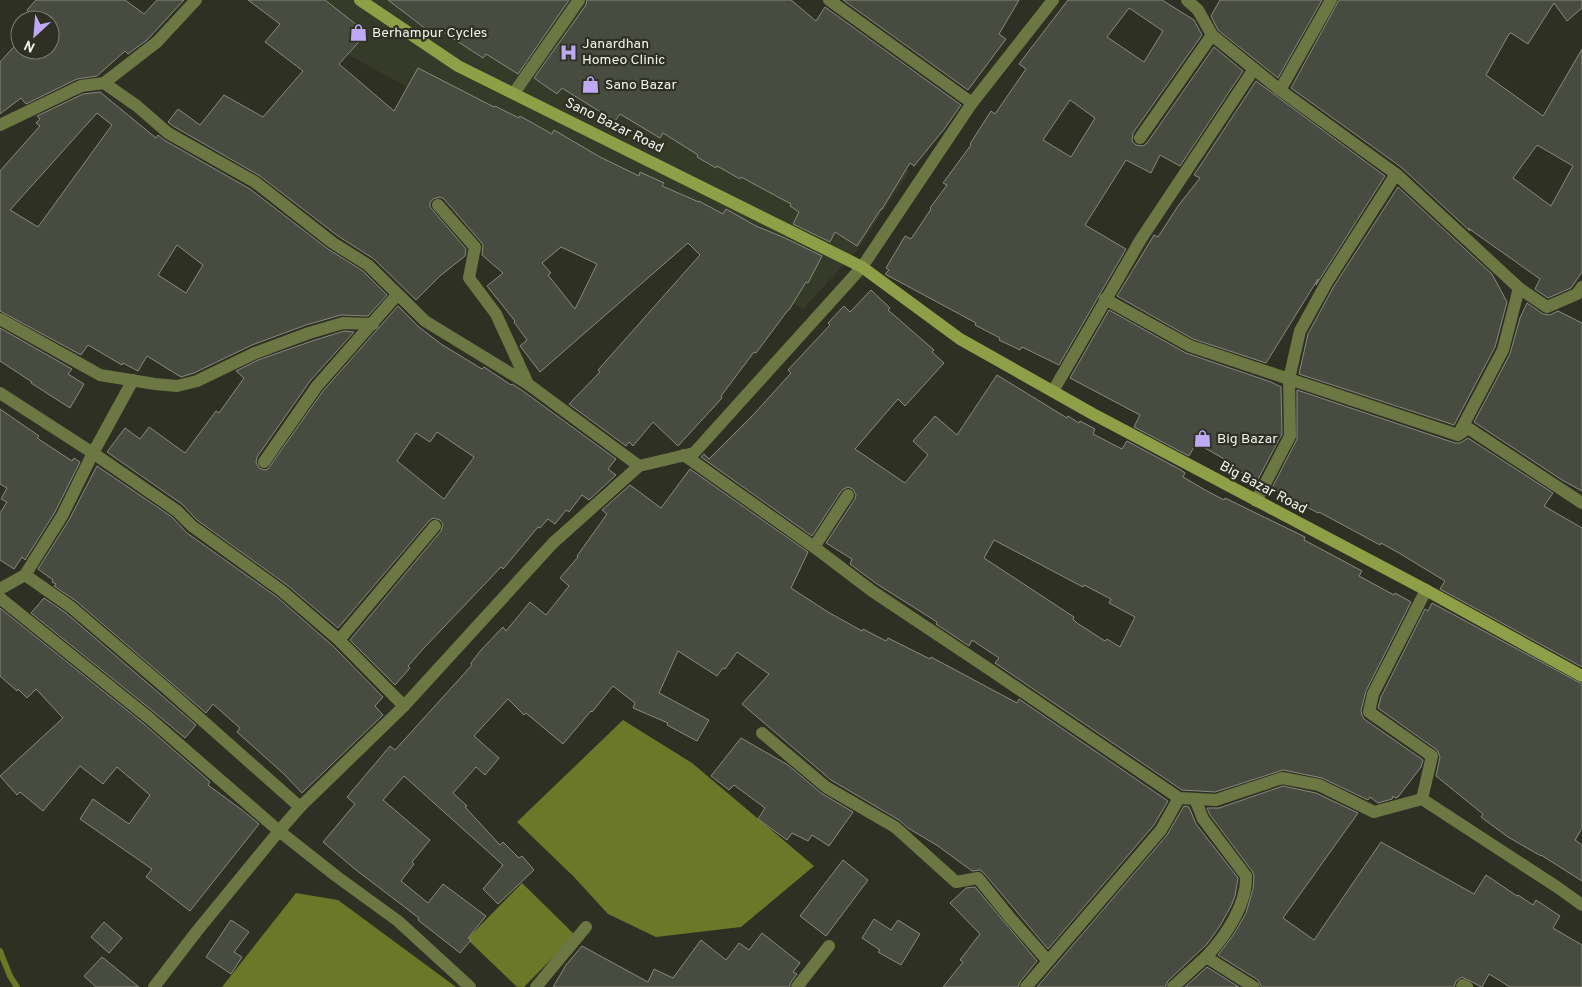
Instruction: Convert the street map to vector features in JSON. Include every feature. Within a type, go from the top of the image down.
[{"type":"street","points":[[0,125],[80,86],[104,83],[157,42],[196,0]]},
{"type":"street","name":"Sano Bazar Road","points":[[360,0],[458,66],[862,266]]},
{"type":"street","points":[[514,93],[579,0]]},
{"type":"street","points":[[829,0],[972,103]]},
{"type":"street","points":[[154,987],[196,931],[300,807],[404,706],[553,543],[639,466],[694,453],[862,266],[972,103],[1053,0]]},
{"type":"street","points":[[1187,0],[1198,10],[1212,35],[1280,90],[1396,174],[1518,288],[1547,307],[1577,294],[1582,287]]},
{"type":"street","points":[[1280,90],[1331,0]]},
{"type":"street","points":[[1140,138],[1212,35]]},
{"type":"street","points":[[1053,392],[1141,239],[1254,69]]},
{"type":"street","points":[[104,83],[137,106],[168,133],[255,182],[332,244],[368,266],[425,322],[528,384],[639,466]]},
{"type":"street","points":[[1256,501],[1290,436],[1289,379],[1300,332],[1327,282],[1396,174]]},
{"type":"street","points":[[438,205],[475,247],[469,278],[496,314],[528,384]]},
{"type":"street","name":"Big Bazar Road","points":[[862,266],[960,339],[1053,392],[1426,590],[1582,676]]},
{"type":"street","points":[[1458,434],[1503,350],[1518,288]]},
{"type":"street","points":[[264,462],[317,386],[397,295]]},
{"type":"street","points":[[1105,299],[1190,346],[1458,434],[1468,428],[1582,503]]},
{"type":"street","points":[[0,319],[100,375],[176,386],[197,381],[255,354],[309,333],[343,323],[372,324]]},
{"type":"street","points":[[0,589],[25,575],[62,516],[93,453],[133,380]]},
{"type":"street","points":[[0,393],[93,453],[177,511],[192,526],[282,591],[338,640],[404,706]]},
{"type":"street","points":[[684,455],[814,547],[872,591],[1179,798],[1216,800],[1282,778],[1319,785],[1374,812],[1422,799],[1557,887],[1582,906]]},
{"type":"street","points":[[814,547],[848,495]]},
{"type":"street","points":[[338,640],[434,526]]},
{"type":"street","points":[[25,575],[71,606],[300,807]]},
{"type":"street","points":[[1422,799],[1432,756],[1369,712],[1374,694],[1426,590]]},
{"type":"street","points":[[0,598],[149,718],[279,831],[336,876],[398,921],[470,987]]},
{"type":"street","points":[[762,733],[826,787],[895,827],[956,882],[978,878],[1048,961]]},
{"type":"street","points":[[1026,987],[1160,830],[1179,798]]},
{"type":"street","points":[[1173,987],[1216,946],[1233,920],[1246,887],[1246,876],[1203,819],[1195,799]]},
{"type":"street","points":[[536,987],[586,927]]},
{"type":"street","points":[[797,987],[829,946]]},
{"type":"street","points":[[1206,957],[1254,987]]},
{"type":"street","points":[[1462,987],[1463,985],[1467,987]]},
{"type":"shaded area","name":"Sano Bazar","points":[[251,0],[646,0],[910,171],[858,249],[803,309]]},
{"type":"shaded area","points":[[623,720],[692,763],[814,866],[741,927],[656,937],[608,914],[574,877],[517,822]]},
{"type":"shaded area","points":[[522,883],[575,935],[524,987],[517,987],[467,939]]},
{"type":"shaded area","points":[[296,893],[338,900],[456,987],[222,987]]},
{"type":"building","points":[[36,0],[125,0],[144,14],[157,0],[184,0],[147,40],[128,54],[125,51],[97,76],[77,79],[26,104],[21,98],[0,114],[0,62],[10,51],[10,60],[60,60],[60,10],[27,10]]},
{"type":"building","points":[[248,0],[325,0],[367,33],[339,64],[394,111],[418,68],[494,107],[519,118],[520,116],[552,134],[554,130],[600,157],[639,176],[640,172],[664,183],[662,186],[699,201],[723,214],[726,209],[756,226],[822,256],[808,283],[806,282],[789,310],[756,353],[754,352],[721,396],[722,398],[678,446],[653,422],[633,446],[629,442],[626,446],[569,404],[600,372],[598,370],[700,255],[688,243],[540,372],[520,346],[527,340],[515,321],[487,286],[503,273],[482,255],[483,245],[481,242],[444,199],[440,197],[433,199],[430,207],[466,249],[465,256],[440,276],[416,300],[374,259],[338,236],[260,176],[168,122],[178,109],[200,125],[224,95],[263,117],[303,71],[265,42],[280,24]],"holes":[[[561,247],[597,264],[575,309],[548,275],[551,273],[542,263]]]},
{"type":"building","points":[[388,0],[569,0],[518,74],[486,54],[483,58],[443,32],[439,39]]},
{"type":"building","points":[[587,0],[791,0],[816,21],[825,7],[961,105],[914,166],[910,163],[857,246],[835,232],[830,242],[793,224],[799,212],[790,206],[791,204],[741,177],[740,179],[717,166],[716,168],[663,133],[660,138],[620,114],[615,121],[562,88],[557,94],[534,78],[586,5]]},
{"type":"building","points":[[843,0],[1019,0],[999,34],[1006,39],[968,90]]},
{"type":"building","points":[[1068,0],[1162,0],[1194,20],[1202,35],[1133,133],[1132,141],[1136,145],[1143,146],[1147,143],[1214,47],[1243,71],[1180,166],[1160,155],[1151,173],[1126,160],[1085,225],[1126,249],[1059,365],[1022,347],[1020,350],[999,340],[1000,338],[975,325],[976,323],[885,274],[889,270],[886,268],[905,236],[911,239],[947,185],[943,183],[971,145],[991,111],[995,114],[1026,69],[1019,64]],"holes":[[[1129,8],[1163,31],[1144,62],[1107,37]],[[1070,100],[1095,118],[1071,157],[1043,140]]]},
{"type":"building","points":[[1220,0],[1322,0],[1278,78],[1218,30],[1211,16]]},
{"type":"building","points":[[1339,0],[1582,0],[1582,8],[1567,21],[1554,3],[1528,44],[1511,33],[1509,34],[1486,75],[1543,116],[1582,49],[1582,272],[1571,288],[1548,298],[1535,289],[1540,279],[1468,228],[1470,231],[1401,167],[1291,88]],"holes":[[[1537,145],[1573,166],[1551,206],[1513,178]]]},
{"type":"building","points":[[1256,81],[1385,176],[1266,363],[1193,339],[1117,296],[1154,235],[1158,237],[1178,206],[1200,178],[1194,175]]},
{"type":"building","points":[[100,92],[156,138],[158,135],[250,189],[328,249],[363,271],[387,295],[368,316],[341,315],[306,325],[252,345],[194,373],[181,377],[147,356],[138,371],[123,363],[122,365],[88,345],[81,355],[0,311],[0,171],[40,126],[36,123],[40,119],[37,116],[83,94]],"holes":[[[97,113],[112,125],[38,227],[10,210]],[[177,245],[203,265],[186,293],[158,275]]]},
{"type":"building","points":[[1398,187],[1492,274],[1507,302],[1495,347],[1454,425],[1299,374],[1308,334],[1334,286]]},
{"type":"building","points":[[871,290],[890,308],[888,310],[934,350],[932,352],[944,363],[905,406],[898,399],[855,449],[905,483],[928,455],[913,441],[935,416],[957,435],[997,375],[1067,418],[1068,416],[1079,423],[1080,421],[1095,429],[1093,434],[1122,449],[1127,441],[1181,470],[1185,473],[1183,477],[1207,491],[1305,537],[1304,540],[1362,571],[1359,576],[1411,602],[1366,691],[1361,711],[1364,719],[1423,760],[1421,767],[1398,797],[1395,798],[1393,796],[1392,799],[1378,803],[1370,797],[1368,800],[1322,778],[1283,770],[1215,792],[1182,790],[995,663],[999,658],[972,640],[969,646],[936,624],[937,622],[877,584],[850,564],[852,559],[826,543],[855,499],[856,495],[853,489],[848,487],[842,490],[812,536],[701,457],[704,454],[709,459],[754,414],[791,373],[788,370],[830,325],[828,323],[844,306],[850,312]],"holes":[[[994,540],[1083,587],[1084,585],[1111,599],[1109,603],[1135,617],[1120,647],[1107,639],[1105,641],[1077,623],[1073,619],[1074,617],[984,558]]]},
{"type":"building","points":[[1527,303],[1543,314],[1550,315],[1558,311],[1582,323],[1582,491],[1474,422],[1510,354],[1520,318]]},
{"type":"building","points":[[398,306],[419,327],[441,344],[523,391],[616,459],[608,469],[616,475],[589,500],[582,495],[569,512],[566,510],[555,524],[548,519],[540,528],[538,527],[503,569],[501,567],[423,649],[395,685],[350,640],[441,531],[443,524],[440,520],[433,518],[429,521],[338,628],[287,585],[197,520],[182,504],[107,452],[125,428],[140,439],[149,427],[185,453],[216,411],[219,413],[244,378],[236,371],[258,360],[312,341],[344,331],[354,332],[310,381],[257,457],[256,462],[259,468],[268,469],[323,391]],"holes":[[[437,432],[474,457],[444,499],[397,461],[416,433],[430,442]]]},
{"type":"building","points":[[1109,310],[1186,353],[1281,387],[1282,434],[1257,481],[1224,463],[1226,460],[1196,443],[1189,456],[1134,427],[1140,415],[1070,378]]},
{"type":"building","points":[[0,328],[72,369],[68,374],[84,384],[70,408],[0,361]]},
{"type":"building","points":[[1297,390],[1455,443],[1460,443],[1468,438],[1553,493],[1544,506],[1582,528],[1582,667],[1440,589],[1445,581],[1399,553],[1381,543],[1380,545],[1272,488],[1297,439]]},
{"type":"building","points":[[0,409],[39,436],[37,438],[72,461],[74,458],[80,462],[55,512],[25,560],[22,557],[14,569],[0,560],[0,513],[7,502],[1,499],[7,488],[0,484]]},
{"type":"building","points":[[97,466],[172,517],[187,533],[277,597],[333,646],[383,697],[375,706],[383,715],[302,793],[284,774],[237,732],[240,728],[213,704],[206,713],[76,601],[54,586],[56,584],[52,582],[53,580],[38,569],[69,520]]},
{"type":"building","points":[[690,469],[808,552],[791,588],[862,631],[863,629],[886,641],[888,638],[930,659],[931,657],[1017,703],[1019,699],[1168,801],[1154,825],[1048,949],[984,873],[980,870],[972,871],[899,820],[831,780],[742,704],[769,674],[737,652],[725,669],[723,668],[717,676],[678,651],[659,693],[709,720],[697,741],[667,725],[668,723],[633,708],[635,703],[613,686],[563,744],[526,713],[524,715],[508,699],[474,736],[499,758],[485,775],[476,767],[453,793],[467,806],[465,807],[500,845],[503,842],[519,858],[522,856],[534,870],[498,904],[483,889],[503,865],[404,776],[383,800],[430,840],[412,862],[414,864],[401,881],[428,903],[443,884],[486,916],[468,938],[471,940],[460,953],[323,842],[355,804],[347,797],[390,746],[395,750],[472,665],[471,663],[481,650],[503,627],[506,631],[530,602],[546,615],[569,586],[560,578],[578,557],[607,514],[602,510],[630,485],[661,508]]},
{"type":"building","points":[[44,598],[66,613],[196,725],[185,738],[31,613]]},
{"type":"building","points":[[1432,603],[1582,684],[1582,828],[1575,840],[1582,845],[1582,881],[1508,837],[1481,817],[1483,814],[1436,776],[1440,757],[1437,750],[1378,708],[1381,697],[1425,609],[1428,611]]},
{"type":"building","points":[[0,608],[144,724],[210,782],[208,785],[259,824],[190,911],[146,877],[152,869],[80,819],[93,799],[129,824],[150,795],[117,767],[103,784],[80,766],[43,811],[20,792],[17,795],[0,776],[63,718],[36,689],[27,698],[0,676]]},
{"type":"building","points":[[741,738],[788,765],[821,793],[853,812],[829,846],[812,835],[808,841],[792,833],[787,840],[758,819],[765,808],[734,785],[729,790],[711,776]]},
{"type":"building","points":[[1283,786],[1316,793],[1358,813],[1283,918],[1314,940],[1381,842],[1474,894],[1486,875],[1533,905],[1536,900],[1560,916],[1553,928],[1582,945],[1582,987],[1510,987],[1489,974],[1482,987],[1462,977],[1456,981],[1454,987],[1262,987],[1258,980],[1218,955],[1234,934],[1246,913],[1253,889],[1254,876],[1210,815],[1207,808],[1219,808]]},
{"type":"building","points":[[1184,806],[1189,807],[1196,824],[1238,878],[1231,906],[1207,944],[1168,981],[1165,987],[1037,987],[1167,835]]},
{"type":"building","points":[[843,860],[868,880],[826,936],[800,916]]},
{"type":"building","points":[[975,887],[1037,961],[1018,987],[943,987],[963,962],[960,960],[980,934],[950,903],[966,888]]},
{"type":"building","points":[[874,919],[891,930],[898,920],[920,934],[901,965],[878,952],[880,950],[862,938]]},
{"type":"building","points":[[231,920],[249,932],[234,952],[242,957],[231,974],[206,957]]},
{"type":"building","points":[[104,922],[122,938],[109,953],[91,937]]},
{"type":"building","points":[[762,933],[800,963],[793,972],[797,974],[789,987],[553,987],[566,965],[582,946],[648,982],[654,969],[673,978],[701,940],[726,960],[739,943],[749,950]]},
{"type":"building","points":[[102,957],[139,987],[96,987],[84,976]]},
{"type":"building","points":[[1207,967],[1239,987],[1185,987]]},
{"type":"waterway","points":[[0,951],[10,976],[17,987]]},
{"type":"place","name":"Berhampur Cycles","points":[[358,33]]},
{"type":"place","name":"Janardhan Homeo Clinic","points":[[568,52]]},
{"type":"place","name":"Sano Bazar","points":[[591,85]]},
{"type":"place","name":"Big Bazar","points":[[1203,439]]}]
